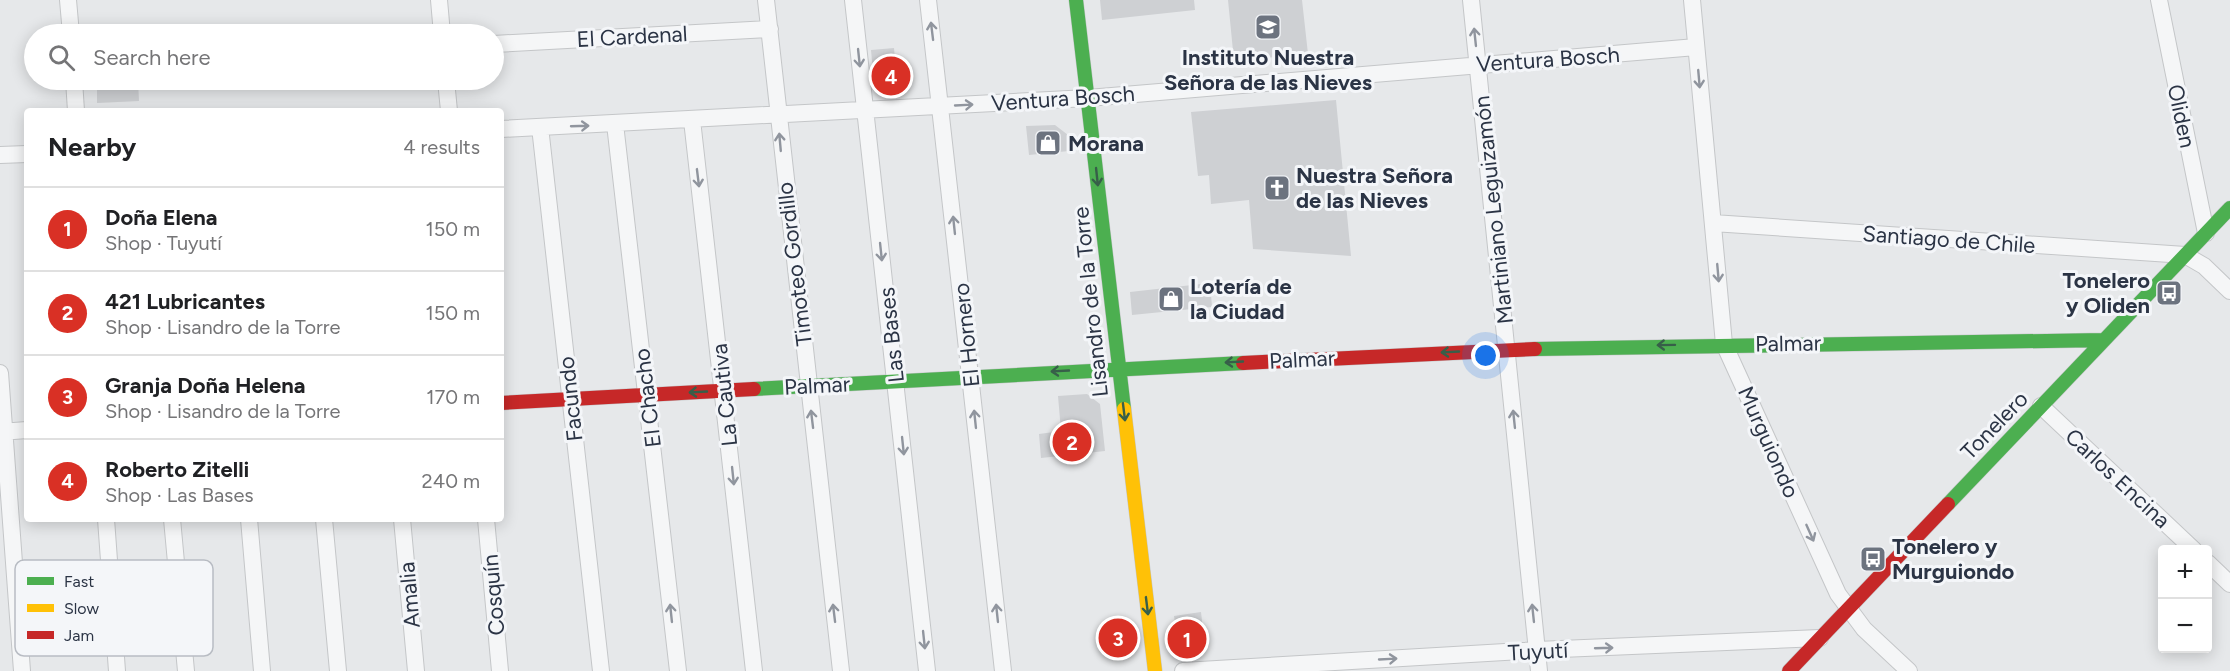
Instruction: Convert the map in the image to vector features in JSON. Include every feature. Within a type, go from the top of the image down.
[{"type":"street","points":[[68,0],[70,24]]},
{"type":"street","points":[[439,0],[441,24]]},
{"type":"street","name":"Timoteo Gordillo","points":[[766,0],[841,671]]},
{"type":"street","name":"Las Bases","points":[[853,0],[927,671]]},
{"type":"street","name":"El Hornero","points":[[928,0],[1003,671]]},
{"type":"street","name":"Lisandro de la Torre","points":[[1076,0],[1155,671]]},
{"type":"street","name":"Martiniano Leguizamón","points":[[1471,0],[1539,671]]},
{"type":"street","name":"Murguiondo","points":[[1692,0],[1724,344],[1838,594],[1864,629],[1909,671]]},
{"type":"street","name":"Oliden","points":[[2158,0],[2206,233]]},
{"type":"street","name":"El Cardenal","points":[[504,43],[770,29]]},
{"type":"street","name":"Ventura Bosch","points":[[504,129],[1088,98],[1696,47]]},
{"type":"street","points":[[75,90],[76,108]]},
{"type":"street","points":[[447,90],[449,108]]},
{"type":"street","name":"La Cautiva","points":[[692,120],[754,671]]},
{"type":"street","name":"El Chacho","points":[[615,124],[678,671]]},
{"type":"street","name":"Facundo","points":[[540,127],[601,671]]},
{"type":"street","points":[[0,155],[24,154]]},
{"type":"street","name":"Tonelero","points":[[1789,671],[2230,208]]},
{"type":"street","name":"Santiago de Chile","points":[[1713,223],[2185,255]]},
{"type":"street","points":[[2185,255],[2204,266],[2230,291]]},
{"type":"street","name":"Palmar","points":[[504,403],[1119,368],[1507,349],[2104,340]]},
{"type":"street","points":[[0,373],[2,432],[15,587]]},
{"type":"street","name":"Carlos Encina","points":[[2042,406],[2190,545]]},
{"type":"street","points":[[2,432],[24,430]]},
{"type":"street","points":[[106,522],[109,560]]},
{"type":"street","points":[[172,522],[176,560]]},
{"type":"street","points":[[249,522],[262,671]]},
{"type":"street","points":[[324,522],[338,671]]},
{"type":"street","name":"Amalia","points":[[402,522],[416,671]]},
{"type":"street","name":"Cosquín","points":[[486,522],[500,671]]},
{"type":"street","points":[[2212,566],[2230,584]]},
{"type":"street","name":"Tuyutí","points":[[1183,671],[1537,650],[1820,638]]},
{"type":"street","points":[[21,656],[22,671]]},
{"type":"street","points":[[116,656],[117,671]]},
{"type":"street","points":[[185,656],[186,671]]},
{"type":"building","points":[[1100,0],[1194,0],[1195,10],[1102,20]]},
{"type":"building","name":"Instituto Nuestra Señora de las Nieves","points":[[1228,0],[1302,0],[1308,54],[1234,61]]},
{"type":"building","points":[[894,48],[897,83],[887,84],[873,72],[871,50]]},
{"type":"building","points":[[97,90],[138,90],[139,101],[97,103]]},
{"type":"building","name":"Nuestra Señora de las Nieves","points":[[1336,100],[1351,256],[1253,249],[1249,200],[1211,204],[1209,175],[1198,176],[1191,112]]},
{"type":"building","name":"Morana","points":[[1055,125],[1068,135],[1069,151],[1029,155],[1026,126]]},
{"type":"building","name":"Lotería de la Ciudad","points":[[1210,283],[1212,307],[1132,315],[1130,292]]},
{"type":"building","points":[[1087,394],[1100,404],[1105,451],[1041,458],[1039,434],[1061,431],[1058,396]]},
{"type":"building","points":[[1201,612],[1205,646],[1178,647],[1174,616]]},
{"type":"traffic: fast","points":[[1076,0],[1124,409]]},
{"type":"traffic: fast","points":[[1948,504],[2230,208]]},
{"type":"traffic: fast","points":[[1535,349],[2104,340]]},
{"type":"traffic: fast","points":[[754,389],[1243,363]]},
{"type":"traffic: slow","points":[[1124,409],[1155,671]]},
{"type":"traffic: jam","points":[[1243,363],[1535,349]]},
{"type":"traffic: jam","points":[[504,403],[754,389]]},
{"type":"traffic: jam","points":[[1789,671],[1948,504]]},
{"type":"place","name":"Instituto Nuestra Señora de las Nieves","points":[[1268,27]]},
{"type":"place","name":"Roberto Zitelli","points":[[891,76]]},
{"type":"place","name":"Morana","points":[[1048,143]]},
{"type":"place","name":"Nuestra Señora de las Nieves","points":[[1277,188]]},
{"type":"place","name":"Tonelero y Oliden","points":[[2169,293]]},
{"type":"place","name":"Lotería de la Ciudad","points":[[1171,299]]},
{"type":"place","name":"421 Lubricantes","points":[[1072,442]]},
{"type":"place","name":"Tonelero y Murguiondo","points":[[1873,559]]},
{"type":"place","name":"Granja Doña Helena","points":[[1118,638]]},
{"type":"place","name":"Doña Elena","points":[[1187,639]]}]
